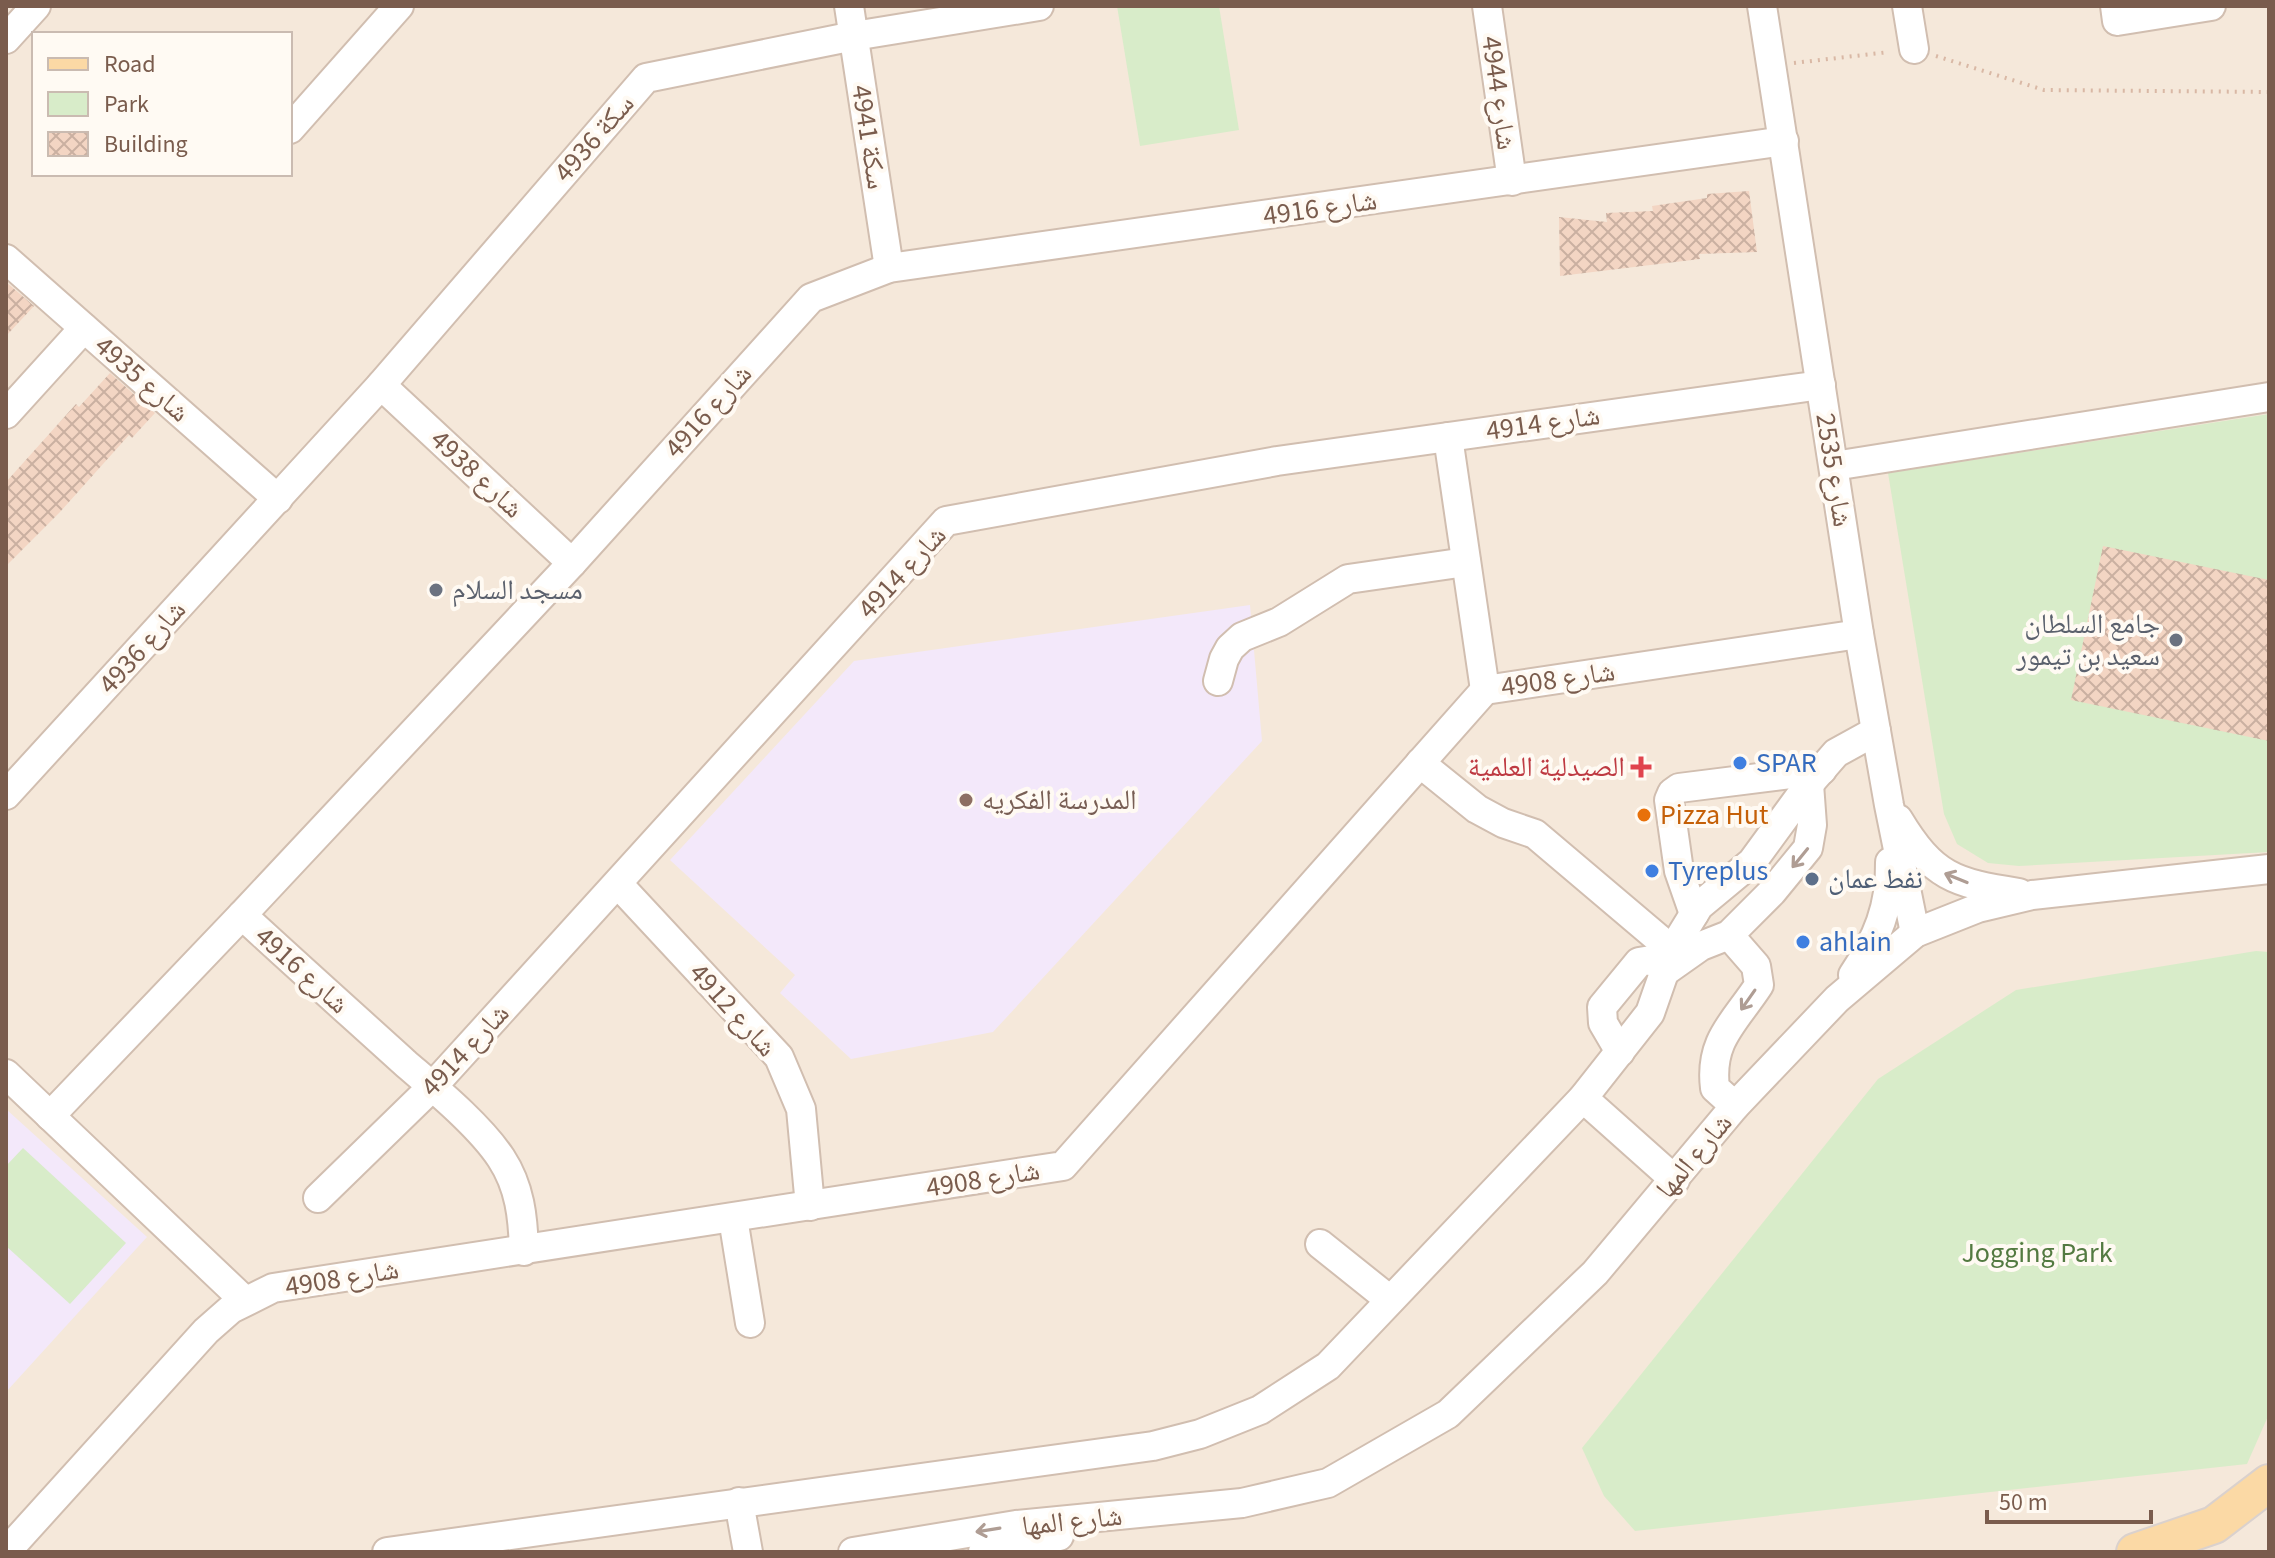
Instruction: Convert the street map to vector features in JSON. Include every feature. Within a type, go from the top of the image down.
[{"type":"main road","points":[[2135,1552],[2214,1525],[2269,1483]]},
{"type":"street","points":[[6,39],[36,6]]},
{"type":"street","points":[[292,127],[399,6]]},
{"type":"street","name":"سكة 4941","points":[[849,6],[889,268]]},
{"type":"street","name":"سكة 4936","points":[[278,499],[381,385],[646,78],[854,36],[1039,6]]},
{"type":"street","name":"4944 شارع","points":[[1487,6],[1512,181]]},
{"type":"street","name":"2535 شارع","points":[[1762,6],[1859,634],[1915,933]]},
{"type":"street","points":[[1907,6],[1914,49]]},
{"type":"street","points":[[2115,6],[2117,21],[2211,6]]},
{"type":"street","name":"4916 شارع","points":[[524,1251],[521,1205],[505,1164],[489,1143],[432,1087],[242,915],[572,563],[811,298],[889,268],[1784,141]]},
{"type":"street","name":"4935 شارع","points":[[6,259],[278,499]]},
{"type":"street","points":[[6,414],[84,328]]},
{"type":"street","name":"شارع 4938","points":[[381,385],[572,563]]},
{"type":"street","name":"4914 شارع","points":[[318,1198],[432,1087],[946,521],[1277,461],[1821,385]]},
{"type":"street","points":[[1834,466],[2269,397]]},
{"type":"street","points":[[1448,437],[1485,690]]},
{"type":"street","name":"4936 شارع","points":[[6,795],[278,499]]},
{"type":"street","points":[[1218,681],[1230,648],[1242,637],[1279,622],[1348,579],[1466,562]]},
{"type":"street","name":"4908 شارع","points":[[6,1552],[206,1331],[244,1300],[287,1284],[524,1251],[1063,1166],[1485,690],[1859,634]]},
{"type":"street","points":[[387,1552],[1153,1446],[1200,1434],[1260,1410],[1328,1366],[1583,1098],[1650,1013],[1670,960],[1699,906],[1752,862],[1836,753],[1876,731]]},
{"type":"street","points":[[1420,763],[1477,809],[1503,823],[1535,834],[1670,960]]},
{"type":"street","points":[[1694,914],[1679,871],[1669,800],[1672,793],[1679,788],[1815,777]]},
{"type":"street","points":[[1620,1052],[1603,1023],[1602,1007],[1639,962],[1670,960],[1729,935],[1772,892],[1808,848],[1815,777]]},
{"type":"street","points":[[1889,805],[1915,847],[1934,868],[1953,879],[1984,888],[2032,895]]},
{"type":"street","points":[[1837,999],[1880,932],[1887,906],[1891,883],[1889,805]]},
{"type":"street","name":"شارع المها","points":[[853,1552],[1016,1525],[1242,1503],[1328,1483],[1448,1414],[1595,1273],[1735,1106],[1837,999],[1915,933],[1978,908],[2032,895],[2269,869]]},
{"type":"street","name":"4912 شارع","points":[[618,884],[779,1057],[801,1109],[810,1206]]},
{"type":"street","points":[[50,1116],[242,915]]},
{"type":"street","points":[[1729,935],[1756,966],[1759,985],[1722,1035],[1712,1066],[1715,1088],[1735,1106]]},
{"type":"street","points":[[6,1074],[244,1300]]},
{"type":"street","points":[[1583,1098],[1675,1180]]},
{"type":"street","points":[[733,1218],[750,1323]]},
{"type":"street","points":[[1320,1244],[1390,1300]]},
{"type":"street","points":[[739,1502],[748,1552]]},
{"type":"street","name":"شارع المها","points":[[983,1552],[1149,1513]]},
{"type":"path","points":[[1771,66],[1914,49],[2044,90],[2269,92]]},
{"type":"shaded area","points":[[6,6],[2269,6],[2269,1552],[6,1552]]},
{"type":"shaded area","name":"المدرسة الفكريه","points":[[1250,605],[1262,741],[993,1032],[851,1059],[780,993],[795,975],[670,860],[854,661]]},
{"type":"shaded area","points":[[6,1109],[147,1237],[6,1392]]},
{"type":"green space","points":[[1117,6],[1219,6],[1239,130],[1140,146]]},
{"type":"green space","points":[[2269,414],[2269,852],[2019,866],[1988,863],[1957,844],[1944,814],[1888,473]]},
{"type":"green space","name":"Jogging Park","points":[[2256,951],[2269,952],[2269,1414],[2247,1464],[1635,1531],[1604,1496],[1582,1448],[1878,1079],[2016,990]]},
{"type":"green space","points":[[23,1148],[126,1243],[70,1304],[6,1246],[6,1166]]},
{"type":"building","points":[[1749,191],[1757,252],[1699,254],[1700,259],[1560,276],[1559,217],[1607,222],[1606,213],[1653,211],[1652,206],[1707,198],[1707,194]]},
{"type":"building","points":[[6,282],[34,306],[6,336]]},
{"type":"building","points":[[110,373],[155,413],[132,438],[129,435],[60,512],[6,566],[6,482],[76,404],[79,407]]},
{"type":"building","name":"جامع السلطان سعيد بن تيمور","points":[[2103,546],[2269,580],[2269,741],[2071,700]]},
{"type":"place","name":"مسجد السلام","points":[[436,590]]},
{"type":"place","name":"جامع السلطان سعيد بن تيمور","points":[[2176,640]]},
{"type":"place","name":"SPAR","points":[[1740,763]]},
{"type":"place","name":"الصيدلية العلمية","points":[[1641,767]]},
{"type":"place","name":"المدرسة الفكريه","points":[[966,800]]},
{"type":"place","name":"Pizza Hut","points":[[1644,815]]},
{"type":"place","name":"Tyreplus","points":[[1652,871]]},
{"type":"place","name":"نفط عمان","points":[[1812,879]]},
{"type":"place","name":"ahlain","points":[[1803,942]]}]
